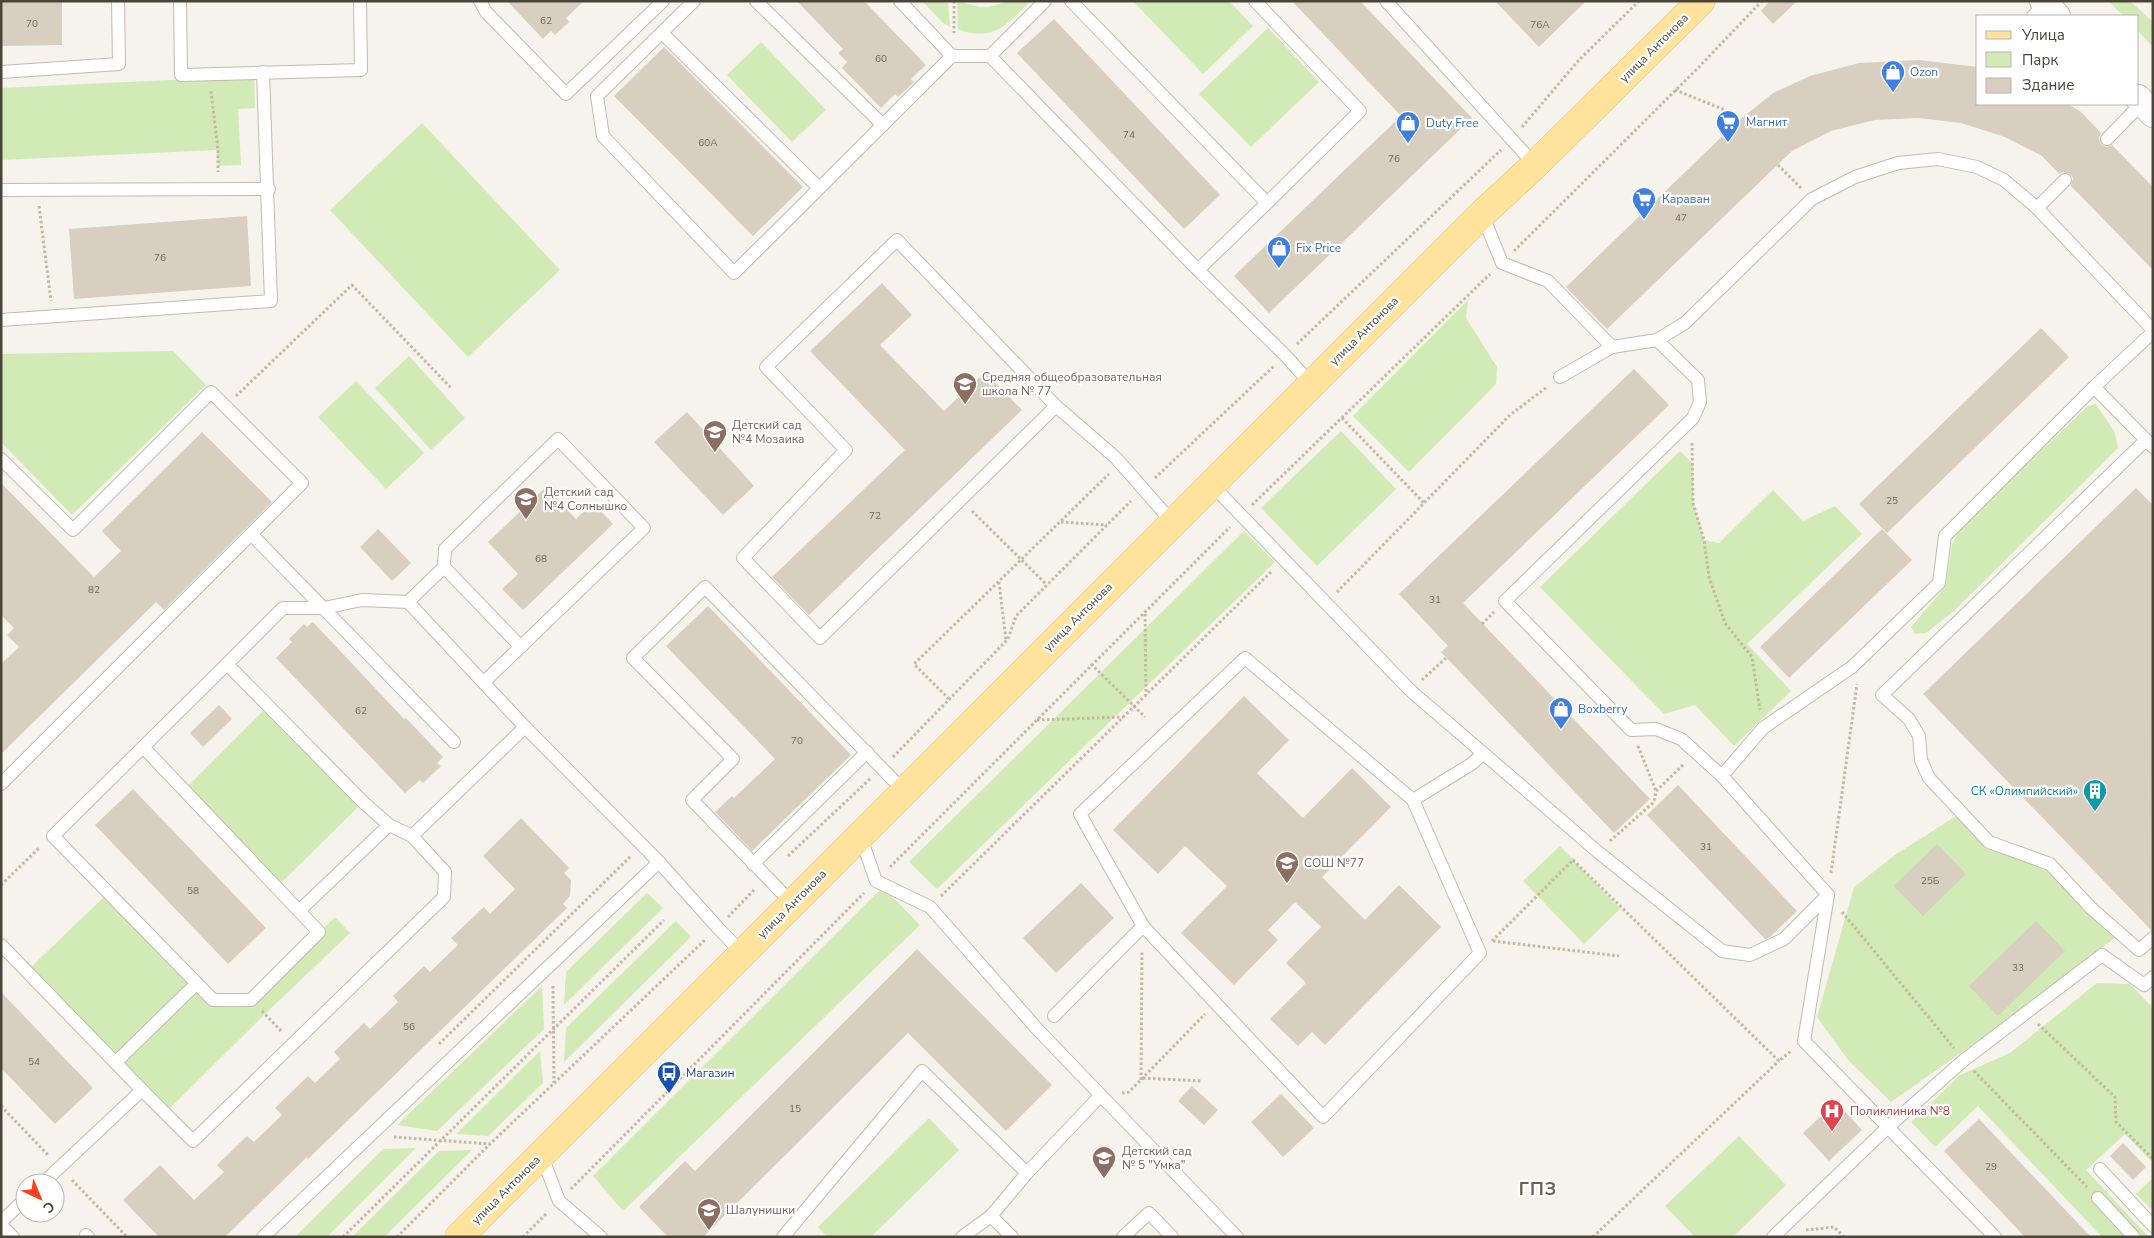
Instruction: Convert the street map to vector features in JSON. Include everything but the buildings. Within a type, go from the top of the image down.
[{"type":"main road","name":"улица Антонова","points":[[459,1237],[1311,384],[1700,1]]},
{"type":"lane","points":[[1,72],[119,64],[118,1]]},
{"type":"lane","points":[[180,1],[181,75],[361,70],[360,1]]},
{"type":"lane","points":[[480,1],[486,12],[566,94],[663,1]]},
{"type":"lane","points":[[694,1],[597,96],[603,136],[734,273],[952,56],[990,56],[1045,1]]},
{"type":"lane","points":[[756,1],[882,125]]},
{"type":"lane","points":[[900,1],[952,56]]},
{"type":"lane","points":[[1071,1],[1267,203]]},
{"type":"lane","points":[[1198,270],[1360,111],[1255,1]]},
{"type":"lane","points":[[1386,1],[1513,138],[1535,165]]},
{"type":"lane","points":[[662,33],[819,188]]},
{"type":"lane","points":[[990,56],[1311,384]]},
{"type":"lane","points":[[1,320],[271,301],[263,72]]},
{"type":"lane","points":[[2107,139],[2144,105]]},
{"type":"lane","points":[[1560,377],[1612,346],[1657,340],[1685,323],[1812,200],[1855,177],[1898,163],[1938,159],[1983,170],[2004,180],[2037,208],[2153,331],[2094,387],[1945,536],[1939,583],[1852,666],[1762,728],[1722,776]]},
{"type":"lane","points":[[2037,208],[2065,180]]},
{"type":"lane","points":[[1,190],[268,189]]},
{"type":"lane","points":[[1482,214],[1502,263],[1548,281],[1612,346]]},
{"type":"lane","points":[[1056,406],[962,501],[820,638],[743,558],[846,450],[766,367],[897,240],[1056,406],[1120,463],[1173,522]]},
{"type":"lane","points":[[1657,340],[1698,380],[1700,402],[1693,418],[1505,601],[1631,730],[1656,729],[1681,739],[1722,776],[1828,894]]},
{"type":"lane","points":[[2094,387],[2149,444],[1882,695],[1909,719],[1920,736],[1921,760],[1929,778],[1989,842],[2050,864],[2091,908],[2139,950],[2153,938]]},
{"type":"lane","points":[[1,459],[73,530],[211,392],[302,483],[1,784]]},
{"type":"lane","points":[[408,602],[444,567],[445,549],[558,439],[644,528],[484,682]]},
{"type":"lane","points":[[1212,484],[1411,691],[1598,852],[1722,951],[1750,955],[1784,940],[1828,894]]},
{"type":"lane","points":[[251,534],[454,742]]},
{"type":"lane","points":[[444,567],[521,647]]},
{"type":"lane","points":[[792,903],[692,800],[733,759],[633,658],[705,587],[904,791]]},
{"type":"lane","points":[[143,747],[319,932],[251,1000],[213,1000],[52,836],[282,608],[324,608],[362,600],[408,602],[525,727],[659,862],[742,953]]},
{"type":"lane","points":[[1245,658],[1413,800],[1480,953],[1323,1117],[1142,926],[1080,814],[1245,658]]},
{"type":"lane","points":[[1,945],[193,1141],[444,897],[445,872],[412,836],[389,825],[362,802],[227,664]]},
{"type":"lane","points":[[412,836],[525,727]]},
{"type":"lane","points":[[753,864],[867,752]]},
{"type":"lane","points":[[1413,800],[1473,763],[1482,753]]},
{"type":"lane","points":[[300,910],[389,825]]},
{"type":"lane","points":[[860,836],[876,881],[930,907],[1039,1032],[1237,1237]]},
{"type":"lane","points":[[263,1237],[659,862]]},
{"type":"lane","points":[[1828,894],[1804,1041],[1995,1237]]},
{"type":"lane","points":[[1054,1016],[1142,926]]},
{"type":"lane","points":[[1775,1235],[1888,1127],[1964,1060],[2102,955],[2150,986]]},
{"type":"lane","points":[[116,1062],[196,984]]},
{"type":"lane","points":[[783,1237],[922,1071],[1027,1173]]},
{"type":"lane","points":[[53,1173],[142,1090]]},
{"type":"lane","points":[[962,1237],[991,1216],[1027,1173],[1100,1096]]},
{"type":"lane","points":[[541,1154],[558,1201],[601,1237]]},
{"type":"lane","points":[[2100,1169],[2153,1226]]},
{"type":"lane","points":[[2098,1198],[2134,1237]]},
{"type":"lane","points":[[13,1237],[1,1223],[15,1209]]},
{"type":"lane","points":[[1124,1237],[1149,1213],[1172,1237]]},
{"type":"lane","points":[[991,1216],[1012,1237]]},
{"type":"path","points":[[954,1],[954,23]]},
{"type":"path","points":[[397,1237],[490,1144],[718,928],[767,876],[882,768],[1006,641],[1016,616],[1046,584],[1513,138],[1579,60],[1639,1]]},
{"type":"path","points":[[523,1237],[1091,664],[1502,263],[1762,1]]},
{"type":"path","points":[[206,74],[213,99],[218,150],[216,189]]},
{"type":"path","points":[[1675,90],[1725,110],[1737,122]]},
{"type":"path","points":[[1778,165],[1812,200]]},
{"type":"path","points":[[37,189],[53,317]]},
{"type":"path","points":[[225,406],[352,285],[452,389]]},
{"type":"path","points":[[1326,604],[1510,415],[1560,377]]},
{"type":"path","points":[[1342,418],[1424,503]]},
{"type":"path","points":[[1693,418],[1693,503],[1704,540],[1709,577],[1725,623],[1752,657],[1762,728]]},
{"type":"path","points":[[949,699],[914,664],[1120,463]]},
{"type":"path","points":[[962,501],[1046,584]]},
{"type":"path","points":[[1060,522],[1107,525]]},
{"type":"path","points":[[930,907],[1284,560]]},
{"type":"path","points":[[999,581],[1006,641]]},
{"type":"path","points":[[1145,613],[1146,695]]},
{"type":"path","points":[[1411,691],[1446,658]]},
{"type":"path","points":[[1091,664],[1145,717]]},
{"type":"path","points":[[1828,894],[1859,673],[1852,666]]},
{"type":"path","points":[[1036,720],[1123,717]]},
{"type":"path","points":[[1480,953],[1573,860],[1598,852],[1654,802],[1656,791],[1631,730]]},
{"type":"path","points":[[1656,791],[1696,753]]},
{"type":"path","points":[[1,885],[52,836]]},
{"type":"path","points":[[439,1044],[642,845]]},
{"type":"path","points":[[1573,860],[1779,1061]]},
{"type":"path","points":[[343,1237],[664,920]]},
{"type":"path","points":[[1141,1078],[1142,926]]},
{"type":"path","points":[[1493,941],[1619,956]]},
{"type":"path","points":[[552,962],[554,1083]]},
{"type":"path","points":[[251,1000],[294,1044]]},
{"type":"path","points":[[1100,1096],[1129,1092],[1216,1002]]},
{"type":"path","points":[[2026,1013],[2115,1097],[2116,1122],[2153,1159]]},
{"type":"path","points":[[1593,1237],[1779,1061],[1804,1041]]},
{"type":"path","points":[[1141,1078],[1201,1081]]},
{"type":"path","points":[[371,1135],[490,1144]]},
{"type":"path","points":[[1775,1235],[1834,1227],[1844,1237]]},
{"type":"green space","points":[[922,1],[948,1],[950,27],[943,23]]},
{"type":"green space","points":[[957,1],[979,7],[989,7],[1008,1],[1031,1],[1007,24],[999,29],[981,34],[958,29]]},
{"type":"green space","points":[[1133,1],[1229,1],[1253,26],[1203,74]]},
{"type":"green space","points":[[2109,1],[2130,1],[2153,22],[2153,47],[2139,32],[2139,15],[2122,15]]},
{"type":"green space","points":[[1268,28],[1319,82],[1251,147],[1199,94]]},
{"type":"green space","points":[[761,42],[826,110],[792,142],[727,75]]},
{"type":"green space","points":[[254,76],[255,108],[238,109],[241,165],[218,166],[217,150],[1,160],[1,88]]},
{"type":"green space","points":[[422,123],[560,270],[468,357],[330,210]]},
{"type":"green space","points":[[1468,300],[1466,318],[1497,367],[1496,384],[1409,472],[1353,416]]},
{"type":"green space","points":[[173,351],[206,385],[72,515],[1,442],[1,354]]},
{"type":"green space","points":[[409,356],[465,418],[431,450],[375,388]]},
{"type":"green space","points":[[356,381],[424,453],[386,489],[318,417]]},
{"type":"green space","points":[[2096,404],[2115,433],[2118,448],[1954,611],[1926,633],[1915,634],[1911,627],[1946,586],[1952,545],[1960,527],[2088,406]]},
{"type":"green space","points":[[1341,431],[1396,489],[1317,566],[1261,508]]},
{"type":"green space","points":[[1680,451],[1693,464],[1693,503],[1704,540],[1719,543],[1773,490],[1803,521],[1835,506],[1862,534],[1747,644],[1791,691],[1734,746],[1695,705],[1664,714],[1540,587]]},
{"type":"green space","points":[[1244,531],[1275,562],[937,889],[909,862]]},
{"type":"green space","points":[[268,706],[363,802],[277,887],[184,790]]},
{"type":"green space","points":[[1956,816],[1988,847],[2048,869],[2084,910],[2116,937],[1999,1026],[1891,1102],[1848,1060],[1817,1017],[1854,887],[1895,855]]},
{"type":"green space","points":[[1560,846],[1620,909],[1584,944],[1523,881]]},
{"type":"green space","points":[[883,887],[920,925],[623,1211],[593,1176]]},
{"type":"green space","points":[[108,893],[213,1000],[251,1000],[335,917],[350,933],[165,1113],[27,971]]},
{"type":"green space","points":[[647,893],[663,908],[564,1005],[566,972]]},
{"type":"green space","points":[[676,921],[691,937],[564,1062],[566,1028]]},
{"type":"green space","points":[[2097,983],[2130,984],[2153,1008],[2153,1163],[2125,1134],[2086,1170],[2149,1237],[2102,1237],[1978,1106],[1935,1147],[1911,1122],[1960,1075],[2010,1053]]},
{"type":"green space","points":[[542,986],[544,1029],[437,1131],[397,1125]]},
{"type":"green space","points":[[540,1051],[543,1083],[488,1136],[456,1134]]},
{"type":"green space","points":[[929,1118],[959,1150],[871,1237],[827,1237],[818,1227]]},
{"type":"green space","points":[[1739,1136],[1786,1185],[1733,1237],[1695,1237],[1665,1206]]},
{"type":"green space","points":[[416,1148],[327,1237],[295,1237],[383,1149]]},
{"type":"green space","points":[[472,1150],[384,1237],[352,1237],[439,1151]]},
{"type":"green space","points":[[2153,1178],[2153,1211],[2136,1194]]},
{"type":"place","name":"Ozon","points":[[1893,93]]},
{"type":"place","name":"Магнит","points":[[1728,143]]},
{"type":"place","name":"Duty Free","points":[[1408,144]]},
{"type":"place","name":"Караван","points":[[1644,220]]},
{"type":"place","name":"Fix Price","points":[[1279,269]]},
{"type":"place","name":"Средняя общеобразовательная школа № 77","points":[[965,405]]},
{"type":"place","name":"Детский сад №4 Мозаика","points":[[715,453]]},
{"type":"place","name":"Детский сад №4 Солнышко","points":[[526,520]]},
{"type":"place","name":"Boxberry","points":[[1561,730]]},
{"type":"place","name":"СК «Олимпийский»","points":[[2095,812]]},
{"type":"place","name":"СОШ №77","points":[[1287,884]]},
{"type":"place","name":"Магазин","points":[[669,1094]]},
{"type":"place","name":"Поликлиника №8","points":[[1832,1132]]},
{"type":"place","name":"Детский сад № 5 \"Умка\"","points":[[1104,1179]]},
{"type":"place","name":"Шалунишки","points":[[709,1231]]},
{"type":"district","name":"ГПЗ","points":[[1538,1189]]}]
